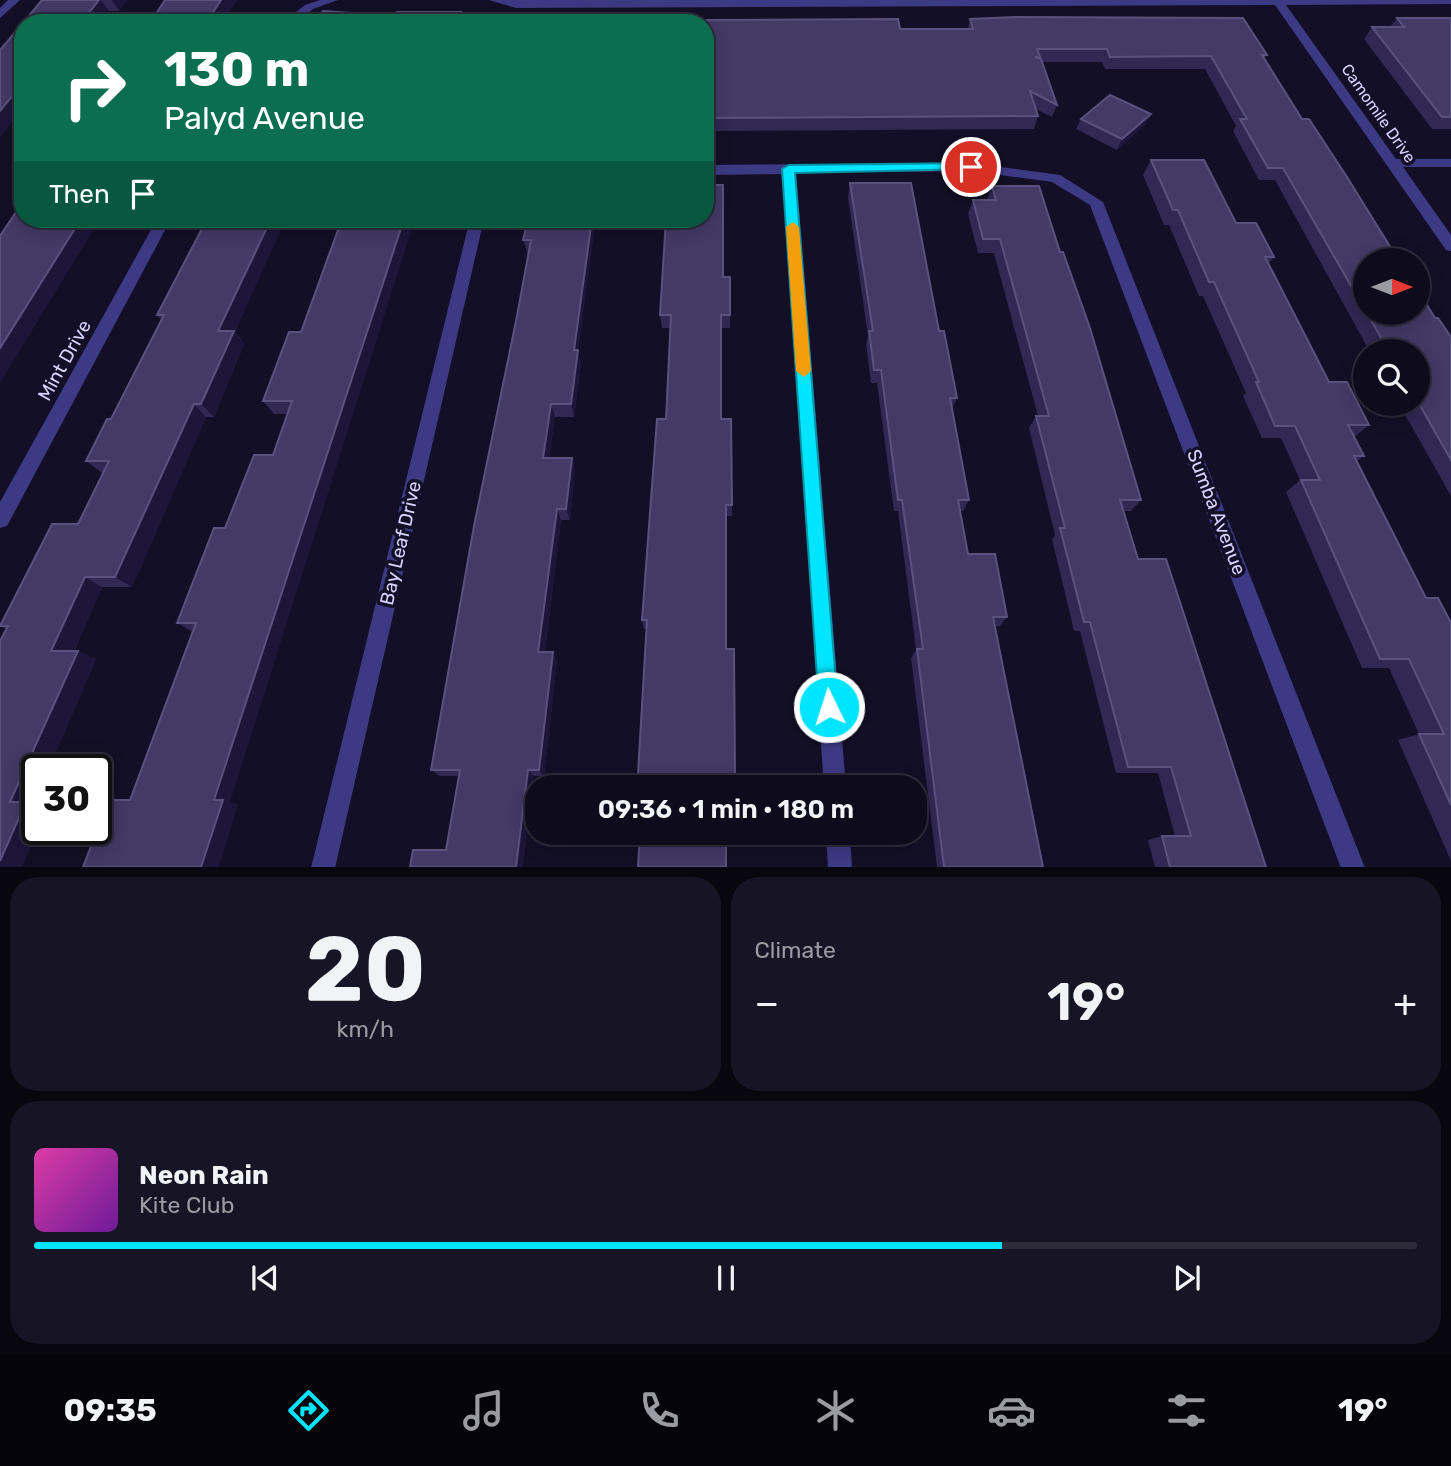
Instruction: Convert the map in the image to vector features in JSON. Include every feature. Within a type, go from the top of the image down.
[{"type":"street","points":[[0,15],[14,0]]},
{"type":"street","points":[[300,14],[309,7],[332,0]]},
{"type":"street","points":[[495,0],[516,5],[1451,1]]},
{"type":"street","name":"Camomile Drive","points":[[1279,2],[1451,246]]},
{"type":"street","points":[[1393,163],[1451,163]]},
{"type":"street","name":"Sumba Avenue","points":[[789,169],[971,167],[1055,178],[1096,202],[1117,250],[1353,867]]},
{"type":"street","points":[[714,170],[789,169],[834,775]]},
{"type":"street","name":"Mint Drive","points":[[0,520],[159,228]]},
{"type":"street","name":"Bay Leaf Drive","points":[[323,867],[475,228]]},
{"type":"street","points":[[839,845],[841,867]]},
{"type":"building","points":[[42,0],[99,0],[88,14],[30,14]]},
{"type":"building","points":[[165,0],[221,0],[212,14],[156,14]]},
{"type":"building","points":[[323,11],[366,14],[321,14]]},
{"type":"building","points":[[397,12],[461,12],[396,14]]},
{"type":"building","points":[[1243,18],[1267,55],[1262,55],[1302,119],[1309,119],[1391,248],[1353,248],[1353,289],[1283,168],[1268,168],[1240,119],[1247,119],[1211,56],[1110,57],[1107,49],[1037,49],[1040,57],[1035,57],[1041,59],[1057,105],[1030,91],[1038,116],[714,118],[714,20],[898,19],[900,29],[973,29],[970,19]]},
{"type":"building","points":[[1397,18],[1451,18],[1451,117],[1442,117],[1372,27],[1404,27]]},
{"type":"building","points":[[14,34],[14,94],[0,111],[0,50]]},
{"type":"building","points":[[1110,95],[1151,114],[1122,139],[1081,119]]},
{"type":"building","points":[[1151,160],[1204,160],[1236,223],[1256,223],[1274,257],[1265,257],[1329,382],[1347,382],[1353,394],[1353,416],[1364,416],[1369,425],[1348,425],[1364,456],[1354,456],[1426,598],[1438,598],[1451,623],[1451,805],[1419,734],[1444,734],[1409,659],[1380,659],[1301,480],[1320,480],[1295,426],[1275,426],[1256,382],[1259,382],[1214,282],[1209,282],[1178,210],[1173,210]]},
{"type":"building","points":[[850,183],[911,183],[939,331],[944,331],[957,398],[950,398],[969,500],[958,500],[968,554],[995,554],[1007,617],[993,617],[1043,867],[944,867],[917,649],[923,649],[902,500],[898,500],[881,370],[874,370],[869,331],[873,331]]},
{"type":"building","points":[[714,185],[723,185],[723,277],[730,277],[730,315],[721,315],[721,419],[731,419],[732,505],[726,505],[726,649],[734,649],[735,774],[638,774],[647,620],[642,620],[657,419],[666,419],[671,315],[660,315],[665,228],[714,228]]},
{"type":"building","points":[[992,186],[1039,186],[1060,252],[1063,252],[1090,328],[1141,500],[1120,500],[1138,559],[1166,559],[1266,867],[1170,867],[1162,836],[1191,836],[1171,767],[1128,767],[1090,622],[1084,622],[1060,528],[1065,528],[1036,416],[1049,416],[1000,239],[983,239],[973,200],[996,200]]},
{"type":"building","points":[[14,215],[14,228],[75,228],[0,348],[0,236]]},
{"type":"building","points":[[202,228],[267,228],[218,331],[234,331],[201,404],[194,404],[115,577],[85,577],[51,651],[78,651],[32,754],[21,754],[21,778],[10,802],[21,802],[21,813],[0,861],[0,641],[8,626],[0,626],[52,524],[78,524],[109,461],[86,461],[107,419],[111,419],[164,315],[157,315]]},
{"type":"building","points":[[339,228],[401,228],[214,800],[223,800],[201,867],[83,867],[92,845],[112,845],[112,800],[130,800],[196,623],[177,623],[214,528],[225,528],[254,455],[273,455],[292,401],[263,401],[289,332],[301,332]]},
{"type":"building","points":[[526,228],[591,228],[574,350],[578,350],[571,404],[551,404],[543,458],[572,458],[566,509],[557,509],[538,652],[553,652],[539,770],[528,770],[525,775],[516,867],[410,867],[413,850],[446,850],[460,770],[431,770],[474,526],[531,240],[523,240]]},
{"type":"building","points":[[1430,310],[1451,337],[1451,460],[1426,416],[1430,416],[1430,339],[1382,339],[1374,326],[1430,326]]},
{"type":"building","points":[[639,845],[726,845],[726,867],[638,867]]},
{"type":"slow traffic","points":[[793,227],[804,371]]},
{"type":"route","points":[[829,707],[789,169],[971,167]]}]
